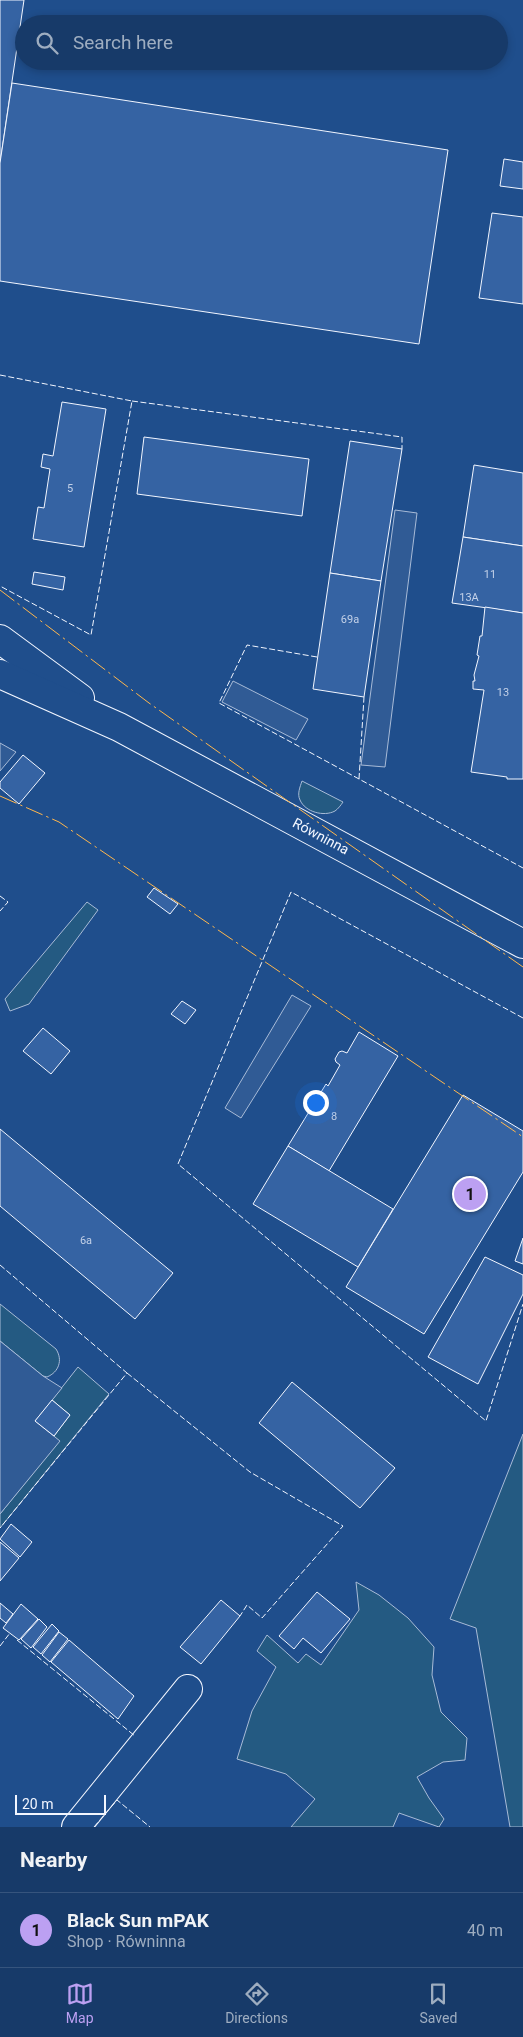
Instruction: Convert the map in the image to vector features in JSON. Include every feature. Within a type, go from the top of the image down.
[{"type":"street","name":"Równinna","points":[[0,639],[119,727]]},
{"type":"street","name":"Równinna","points":[[0,674],[119,727],[523,944]]},
{"type":"street","points":[[76,1827],[188,1689]]},
{"type":"shaded area","points":[[395,510],[417,513],[385,767],[361,765]]},
{"type":"shaded area","points":[[233,681],[308,719],[296,740],[222,702]]},
{"type":"shaded area","points":[[0,743],[16,752],[0,771]]},
{"type":"shaded area","points":[[302,781],[343,802],[336,810],[326,814],[306,808],[299,798]]},
{"type":"shaded area","points":[[87,902],[98,910],[29,1004],[10,1011],[5,999]]},
{"type":"shaded area","points":[[292,995],[311,1006],[241,1118],[225,1108]]},
{"type":"shaded area","points":[[0,1304],[56,1349],[59,1365],[51,1375],[43,1376],[0,1341]]},
{"type":"shaded area","points":[[0,1341],[43,1376],[62,1388],[35,1421],[60,1441],[0,1514]]},
{"type":"shaded area","points":[[78,1367],[109,1394],[0,1528],[0,1514],[59,1441],[54,1436],[70,1415],[52,1400]]},
{"type":"shaded area","points":[[523,1434],[523,1827],[510,1827],[476,1628],[450,1619]]},
{"type":"shaded area","points":[[356,1582],[379,1595],[408,1618],[434,1647],[432,1675],[441,1712],[467,1738],[465,1760],[443,1762],[417,1777],[444,1819],[439,1827],[399,1813],[393,1827],[291,1827],[315,1799],[286,1774],[237,1759],[252,1711],[276,1667],[257,1651],[267,1635],[298,1663],[306,1654],[321,1665],[359,1610]]},
{"type":"building","points":[[0,0],[24,0],[22,15],[15,15],[15,61],[0,163]]},
{"type":"building","points":[[12,83],[448,150],[419,344],[0,281],[0,163]]},
{"type":"building","points":[[504,159],[523,162],[523,189],[500,186]]},
{"type":"building","points":[[492,213],[523,217],[523,304],[479,298]]},
{"type":"building","points":[[62,402],[106,409],[84,547],[33,539],[38,507],[44,508],[50,469],[41,467],[43,454],[53,456]]},
{"type":"building","points":[[144,437],[309,459],[302,516],[137,494]]},
{"type":"building","points":[[350,441],[402,449],[381,581],[330,573]]},
{"type":"building","points":[[474,465],[523,473],[523,546],[463,537]]},
{"type":"building","points":[[463,537],[523,546],[523,613],[452,603]]},
{"type":"building","points":[[34,572],[65,577],[63,590],[32,584]]},
{"type":"building","points":[[330,573],[381,581],[364,697],[313,689]]},
{"type":"building","points":[[485,607],[523,613],[523,779],[507,779],[507,777],[471,772],[484,690],[473,689],[473,681],[475,681],[474,675],[479,656],[477,655],[480,636],[482,636]]},
{"type":"building","points":[[23,755],[45,773],[19,804],[0,788],[0,782]]},
{"type":"building","points":[[154,888],[178,904],[170,914],[147,897]]},
{"type":"building","points":[[182,1001],[196,1010],[185,1024],[171,1014]]},
{"type":"building","points":[[43,1028],[70,1051],[51,1074],[23,1051]]},
{"type":"building","points":[[359,1032],[398,1056],[329,1171],[288,1146],[326,1084],[328,1086],[340,1065],[335,1059],[339,1052],[347,1053]]},
{"type":"building","points":[[463,1095],[523,1131],[523,1172],[424,1334],[346,1287]]},
{"type":"building","points":[[0,1129],[173,1273],[135,1319],[0,1206]]},
{"type":"building","points":[[288,1146],[393,1209],[358,1267],[253,1204]]},
{"type":"building","points":[[523,1238],[523,1264],[515,1261]]},
{"type":"building","points":[[485,1257],[523,1275],[523,1294],[478,1384],[428,1357]]},
{"type":"building","points":[[292,1382],[395,1468],[360,1508],[259,1423]]},
{"type":"building","points":[[52,1400],[70,1415],[54,1436],[35,1421]]},
{"type":"building","points":[[11,1524],[32,1542],[20,1557],[0,1539]]},
{"type":"building","points":[[0,1542],[19,1558],[0,1581]]},
{"type":"building","points":[[317,1592],[350,1619],[321,1653],[303,1638],[294,1649],[279,1636]]},
{"type":"building","points":[[221,1600],[240,1616],[201,1664],[180,1647]]},
{"type":"building","points":[[0,1603],[13,1614],[6,1623],[0,1618]]},
{"type":"building","points":[[21,1604],[38,1619],[19,1640],[3,1628]]},
{"type":"building","points":[[39,1619],[47,1627],[31,1648],[21,1639]]},
{"type":"building","points":[[52,1624],[59,1631],[41,1654],[33,1647]]},
{"type":"building","points":[[59,1632],[68,1639],[50,1662],[42,1655]]},
{"type":"building","points":[[69,1640],[134,1696],[118,1719],[51,1662]]},
{"type":"fence","points":[[0,375],[132,401],[91,635],[0,586]]},
{"type":"fence","points":[[132,401],[402,437],[402,449]]},
{"type":"fence","points":[[317,657],[247,645],[219,703],[523,868]]},
{"type":"fence","points":[[359,779],[364,697]]},
{"type":"fence","points":[[523,1018],[291,892],[178,1164],[486,1421],[523,1304]]},
{"type":"fence","points":[[0,896],[8,902],[0,911]]},
{"type":"fence","points":[[0,1265],[127,1373],[0,1528]]},
{"type":"fence","points":[[127,1373],[250,1472],[343,1526],[262,1618],[247,1605],[240,1616]]},
{"type":"fence","points":[[0,1646],[10,1633]]},
{"type":"fence","points":[[17,1640],[135,1736]]},
{"type":"fence","points":[[94,1827],[117,1800],[150,1827]]},
{"type":"power","points":[[0,590],[149,703],[523,967]]},
{"type":"power","points":[[0,796],[59,822],[523,1137]]},
{"type":"place","name":"Black Sun mPAK","points":[[470,1194]]}]
